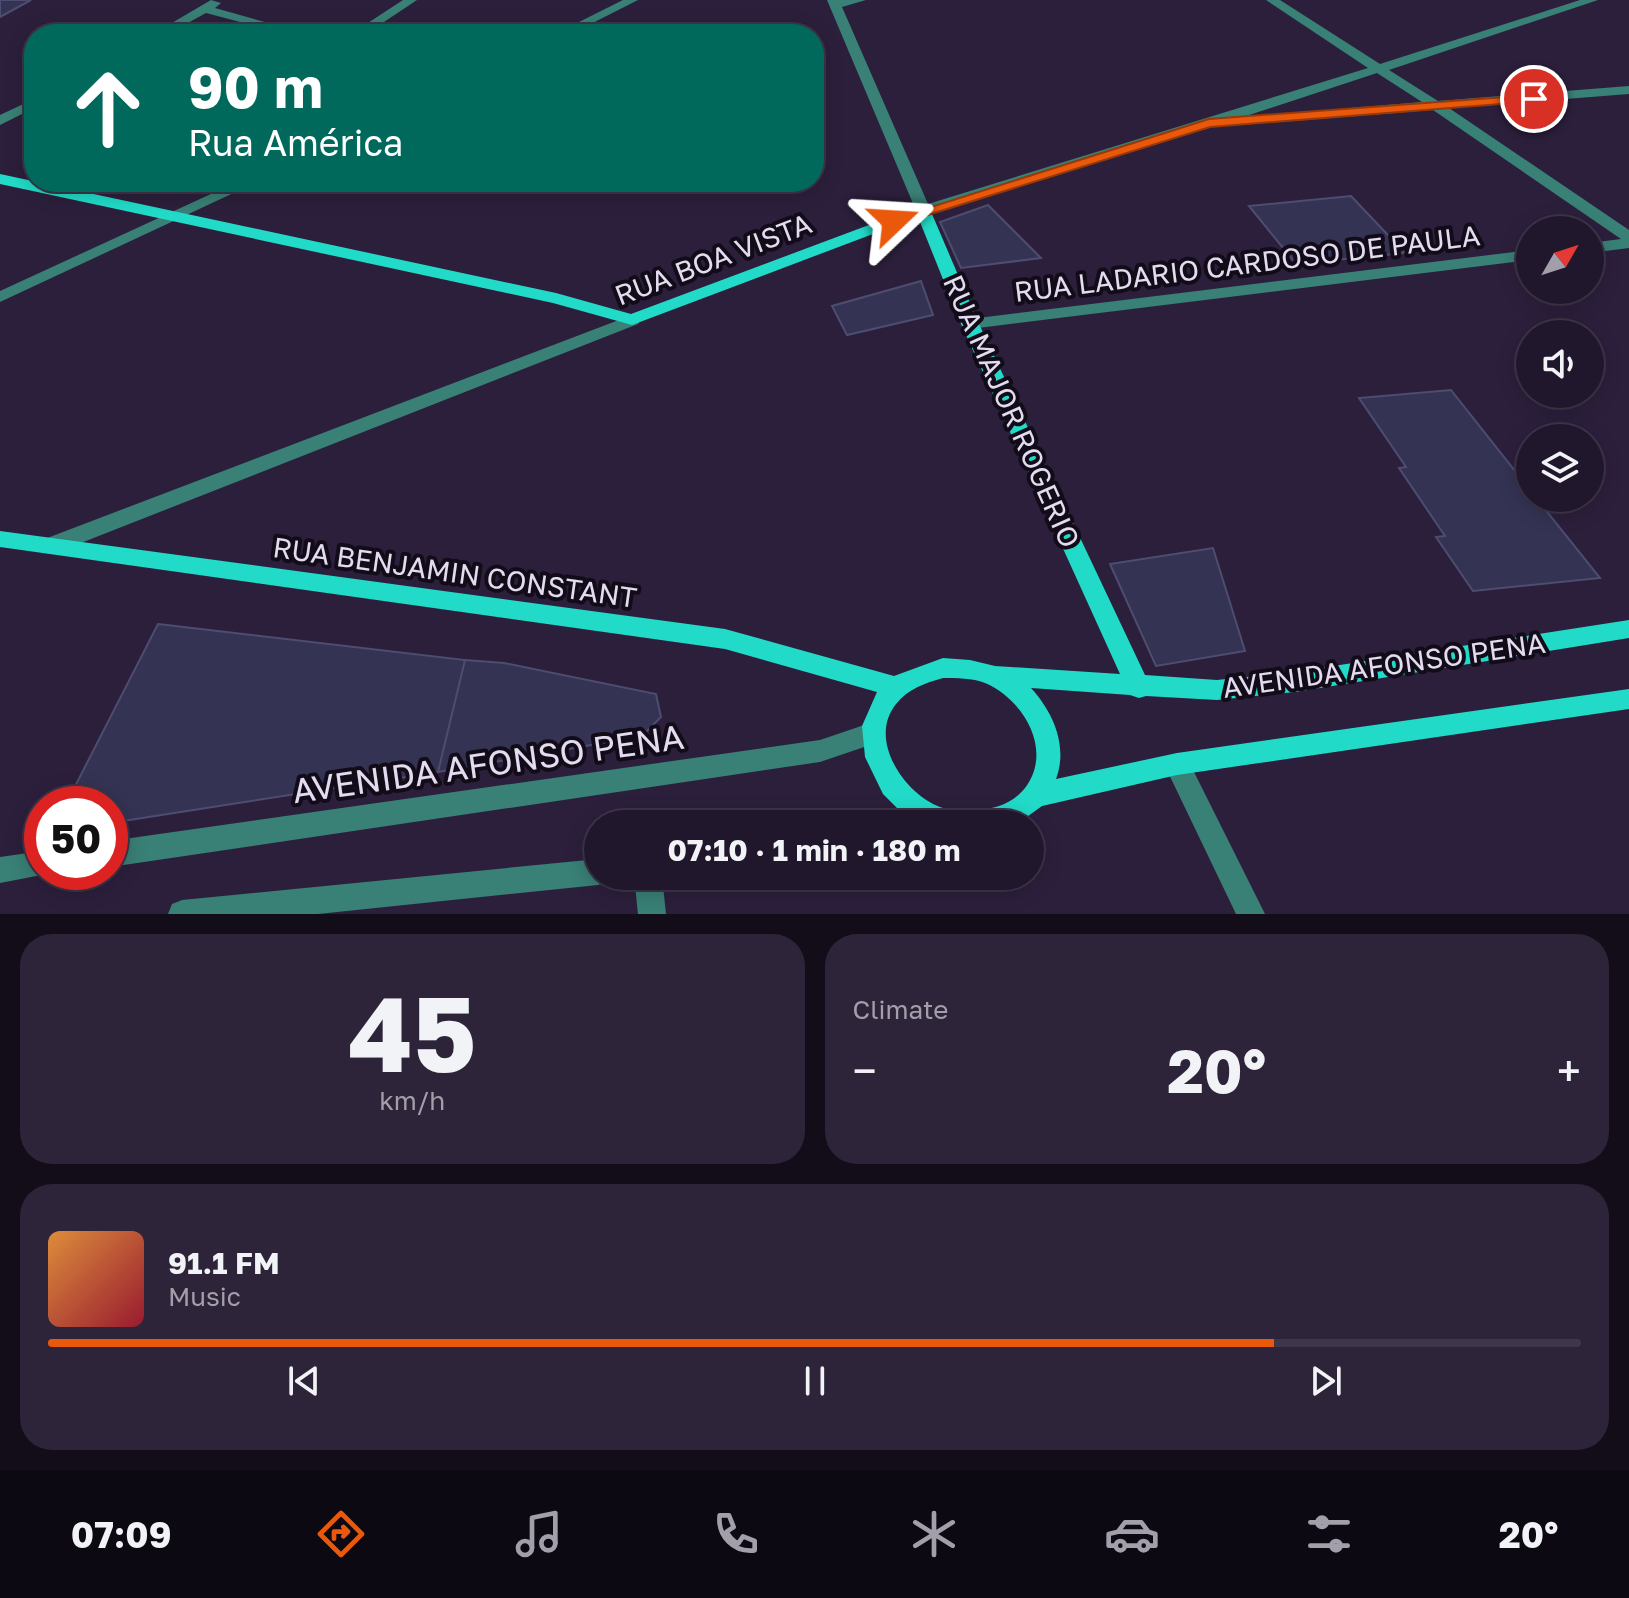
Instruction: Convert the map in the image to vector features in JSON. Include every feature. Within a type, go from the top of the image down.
[{"type":"main road","points":[[0,179],[24,184]]},
{"type":"main road","points":[[58,192],[556,298],[632,320]]},
{"type":"main road","name":"RUA BOA VISTA","points":[[632,320],[923,210]]},
{"type":"main road","name":"RUA MAJOR ROGERIO","points":[[923,210],[970,324],[1139,688]]},
{"type":"main road","name":"RUA BENJAMIN CONSTANT","points":[[0,539],[725,639],[897,687]]},
{"type":"main road","name":"AVENIDA AFONSO PENA","points":[[897,687],[918,675],[943,668],[969,669],[995,676],[1139,688],[1217,690],[1295,682],[1629,629]]},
{"type":"main road","name":"AVENIDA AFONSO PENA","points":[[995,676],[1019,691],[1036,710],[1047,732],[1050,754],[1046,776],[1035,796]]},
{"type":"main road","points":[[897,687],[885,700],[873,733],[877,761],[890,786],[919,810]]},
{"type":"main road","points":[[1018,810],[1035,796],[1177,764],[1629,699]]},
{"type":"street","points":[[177,24],[220,0]]},
{"type":"street","points":[[373,24],[411,0]]},
{"type":"street","points":[[582,24],[632,0]]},
{"type":"street","points":[[834,3],[860,0]]},
{"type":"street","points":[[1272,0],[1438,107],[1629,240]]},
{"type":"street","name":"RUA BOA VISTA","points":[[923,210],[1209,123],[1592,0]]},
{"type":"street","name":"RUA MAJOR ROGERIO","points":[[834,3],[923,210]]},
{"type":"street","points":[[205,9],[263,24]]},
{"type":"street","points":[[1209,123],[1629,90]]},
{"type":"street","points":[[0,121],[24,108]]},
{"type":"street","points":[[0,297],[228,192]]},
{"type":"street","points":[[1604,245],[1629,240]]},
{"type":"street","name":"RUA LADARIO CARDOSO DE PAULA","points":[[970,324],[1516,257]]},
{"type":"street","name":"RUA BOA VISTA","points":[[50,546],[632,320]]},
{"type":"street","name":"AVENIDA AFONSO PENA","points":[[128,851],[820,751],[873,733]]},
{"type":"street","points":[[1177,764],[1251,914]]},
{"type":"street","points":[[0,870],[24,867]]},
{"type":"street","points":[[182,914],[584,873]]},
{"type":"street","points":[[649,890],[652,914]]},
{"type":"building","points":[[0,0],[31,0],[0,17]]},
{"type":"building","points":[[1351,196],[1405,253],[1296,264],[1249,206]]},
{"type":"building","points":[[988,205],[1041,258],[961,268],[940,222]]},
{"type":"building","points":[[921,281],[933,315],[847,335],[832,306]]},
{"type":"building","points":[[1451,390],[1516,472],[1516,512],[1547,512],[1600,578],[1473,591],[1436,537],[1445,536],[1399,468],[1406,467],[1359,398]]},
{"type":"building","points":[[1213,548],[1245,651],[1156,666],[1110,564]]},
{"type":"building","points":[[158,624],[465,660],[438,772],[128,820],[128,786],[75,786]]},
{"type":"building","points":[[465,660],[504,663],[656,694],[661,717],[642,736],[438,772]]},
{"type":"route","points":[[894,221],[1209,123],[1534,99]]}]
